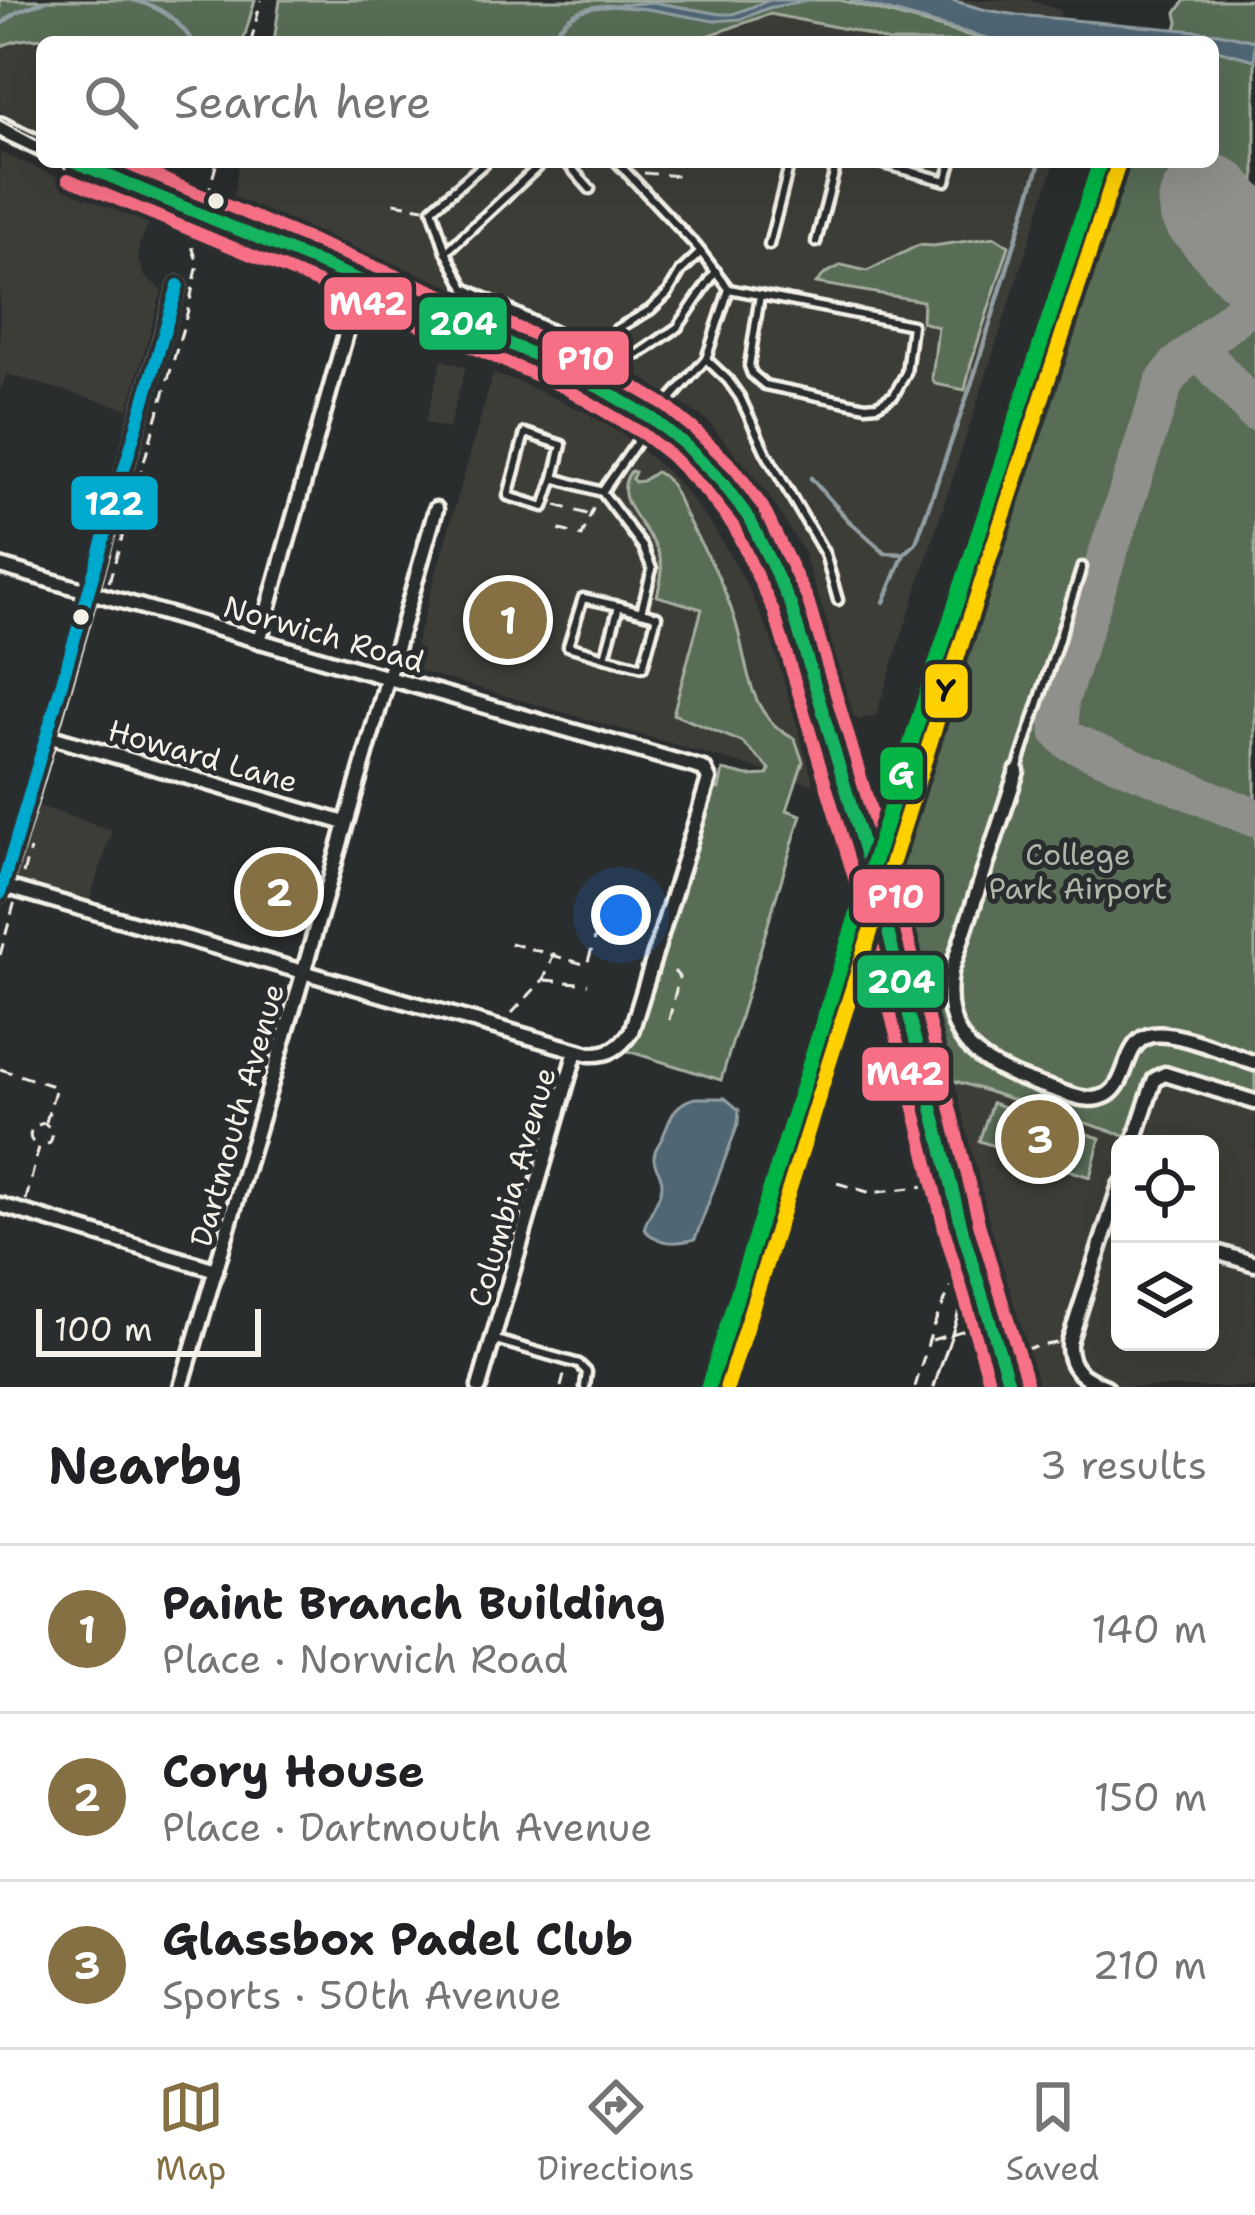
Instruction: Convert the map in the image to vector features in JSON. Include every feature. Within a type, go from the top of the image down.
[{"type":"main road","points":[[0,128],[36,144]]},
{"type":"main road","points":[[89,168],[554,363],[653,419],[722,482],[749,518],[791,605],[886,923],[963,1232],[1010,1387]]},
{"type":"street","points":[[178,286],[1,888],[576,1051]]},
{"type":"street","points":[[259,640],[347,331]]},
{"type":"street","name":"Dartmouth Avenue","points":[[182,1387],[436,509]]},
{"type":"street","name":"Norwich Road","points":[[0,566],[704,769]]},
{"type":"street","name":"Howard Lane","points":[[48,736],[345,823]]},
{"type":"street","name":"Columbia Avenue","points":[[479,1387],[576,1051],[610,1052],[632,1032],[707,786],[704,769]]},
{"type":"street","points":[[1017,771],[951,973],[951,1014],[971,1050],[1005,1074],[1089,1099],[1108,1094],[1137,1043],[1154,1035],[1182,1039],[1255,1063]]},
{"type":"street","points":[[1136,1135],[1160,1076],[1171,1075],[1255,1102]]},
{"type":"street","points":[[0,1205],[216,1270]]},
{"type":"street","points":[[1106,1387],[1079,1374],[1068,1355],[1111,1230]]},
{"type":"street","points":[[1219,1253],[1255,1264]]},
{"type":"lane","points":[[479,168],[432,209],[446,252],[465,288],[599,353],[639,354],[678,328],[716,271]]},
{"type":"lane","points":[[446,252],[537,168]]},
{"type":"lane","points":[[571,168],[590,189]]},
{"type":"lane","points":[[623,168],[729,289],[760,295],[912,325],[906,373],[894,395],[866,406],[757,380],[749,358],[760,295]]},
{"type":"lane","points":[[769,245],[788,168]]},
{"type":"lane","points":[[816,242],[835,168]]},
{"type":"lane","points":[[898,168],[946,181],[950,168]]},
{"type":"lane","points":[[599,353],[617,329],[668,293],[681,271],[701,252]]},
{"type":"lane","points":[[602,491],[653,419],[706,359],[729,289]]},
{"type":"lane","points":[[706,359],[740,397],[766,454],[825,554],[838,600]]},
{"type":"lane","points":[[525,434],[562,445],[554,478],[544,507],[508,496],[525,434]]},
{"type":"lane","points":[[554,478],[602,491],[643,547],[652,569],[641,612]]},
{"type":"lane","points":[[1017,771],[1082,567]]},
{"type":"lane","points":[[583,598],[619,606],[657,616],[643,667],[568,646],[583,598]]},
{"type":"lane","points":[[605,657],[619,606]]},
{"type":"lane","points":[[493,1339],[584,1367],[585,1387]]},
{"type":"path","points":[[253,36],[261,0]]},
{"type":"path","points":[[207,197],[215,168]]},
{"type":"path","points":[[631,177],[646,172],[681,176]]},
{"type":"path","points":[[394,203],[432,209]]},
{"type":"path","points":[[108,586],[187,314],[198,264],[190,240],[193,232]]},
{"type":"path","points":[[560,532],[582,536],[602,491]]},
{"type":"path","points":[[546,502],[589,514]]},
{"type":"path","points":[[510,943],[587,965],[609,890]]},
{"type":"path","points":[[0,955],[16,900]]},
{"type":"path","points":[[512,1013],[544,980],[554,953]]},
{"type":"path","points":[[669,1020],[679,977],[674,971]]},
{"type":"path","points":[[544,980],[588,984]]},
{"type":"path","points":[[0,1069],[56,1087],[45,1123]]},
{"type":"path","points":[[45,1123],[52,1138],[39,1147],[29,1136],[37,1124],[45,1123]]},
{"type":"path","points":[[26,1200],[39,1147]]},
{"type":"path","points":[[837,1183],[871,1193],[925,1186]]},
{"type":"path","points":[[915,1387],[952,1284]]},
{"type":"path","points":[[929,1341],[964,1330]]},
{"type":"path","points":[[1024,1349],[1069,1343]]},
{"type":"path","points":[[561,1387],[568,1360]]},
{"type":"shaded area","points":[[0,0],[86,36],[36,36],[36,132],[0,111]]},
{"type":"shaded area","points":[[694,0],[899,18],[945,0],[1028,0],[1061,11],[1054,36],[589,36]]},
{"type":"shaded area","points":[[0,152],[151,218],[138,260],[145,277],[162,290],[128,409],[6,374],[0,392]]},
{"type":"shaded area","points":[[238,168],[1053,168],[876,715],[859,720],[854,715],[850,724],[826,635],[830,632],[803,551],[768,494],[708,421],[646,380],[453,295],[453,288],[233,198]]},
{"type":"shaded area","points":[[442,360],[466,367],[448,429],[425,422]]},
{"type":"shaded area","points":[[493,374],[589,414],[632,441],[674,478],[714,528],[774,644],[814,785],[409,668]]},
{"type":"shaded area","points":[[29,803],[112,830],[86,912],[3,885]]},
{"type":"shaded area","points":[[949,1039],[1134,1062],[1255,1071],[1255,1387],[1036,1387],[1007,1307],[938,1041]]},
{"type":"green space","points":[[0,0],[255,0],[245,36],[36,36],[0,47]]},
{"type":"green space","points":[[280,0],[840,0],[971,36],[871,36],[770,14],[707,36],[275,36]]},
{"type":"green space","name":"College Park Airport","points":[[1185,0],[1255,0],[1255,1105],[1163,1076],[1144,1135],[1123,1135],[952,1080],[891,875],[987,564],[1121,168],[1219,168],[1219,36],[1174,36],[1176,13]]},
{"type":"green space","points":[[995,237],[1009,246],[965,390],[935,384],[932,378],[938,327],[922,322],[923,301],[816,283],[842,265],[867,271],[919,245]]},
{"type":"green space","points":[[631,471],[635,482],[656,472],[671,485],[725,594],[753,691],[768,718],[795,739],[803,762],[787,810],[801,815],[721,1080],[618,1048],[625,1041],[707,786],[719,789],[723,770],[748,776],[767,775],[770,769],[742,742],[673,714],[702,609],[657,596],[661,563],[628,504],[625,482]]},
{"type":"green space","points":[[992,1103],[1100,1138],[1090,1177],[979,1141]]},
{"type":"water","points":[[770,0],[811,0],[741,19],[714,21],[609,6],[653,2],[733,14]]},
{"type":"water","points":[[849,0],[951,0],[1017,15],[1219,33],[1255,41],[1255,60],[1219,51],[1219,36],[980,36]]},
{"type":"water","points":[[695,1098],[725,1098],[739,1110],[738,1124],[695,1239],[667,1242],[644,1229],[662,1185],[655,1153],[676,1109]]},
{"type":"waterway","points":[[0,25],[47,0]]},
{"type":"waterway","points":[[133,0],[168,15],[188,36]]},
{"type":"waterway","points":[[551,36],[573,15],[610,6]]},
{"type":"waterway","points":[[811,478],[885,553],[904,554],[916,543],[1038,168]]},
{"type":"waterway","points":[[884,602],[904,554]]},
{"type":"taxiway","points":[[1255,299],[1177,366],[1164,383],[1059,702],[1060,732],[1069,741],[1255,818]]},
{"type":"taxiway","points":[[1208,340],[1208,359],[1255,412]]},
{"type":"runway","points":[[1209,205],[1255,257]]},
{"type":"tram line","points":[[0,120],[36,140]]},
{"type":"tram line","points":[[101,168],[601,377],[640,400],[704,451],[753,510],[774,544],[808,624],[959,1173],[965,1273],[955,1326],[934,1387]]},
{"type":"tram line","points":[[687,454],[769,582],[803,669]]},
{"type":"tram line","points":[[898,1004],[951,1262]]},
{"type":"transit line","name":"204","points":[[89,168],[573,372],[653,419],[722,482],[749,518],[791,605],[886,923],[963,1232],[1010,1387]]},
{"type":"transit line","name":"P10","points":[[136,168],[582,356],[662,403],[694,429],[735,469],[763,507],[808,600],[903,918],[980,1227],[1027,1382]]},
{"type":"transit line","name":"G","points":[[708,1387],[1098,168]]},
{"type":"transit line","name":"Y","points":[[727,1387],[1117,168]]},
{"type":"transit line","name":"M42","points":[[68,179],[565,388],[671,456],[734,527],[774,612],[869,928],[946,1236],[991,1387]]},
{"type":"transit line","name":"122","points":[[0,894],[178,285]]},
{"type":"place","name":"Paint Branch Building","points":[[508,620]]},
{"type":"place","name":"Cory House","points":[[279,892]]},
{"type":"place","name":"Glassbox Padel Club","points":[[1040,1139]]}]
